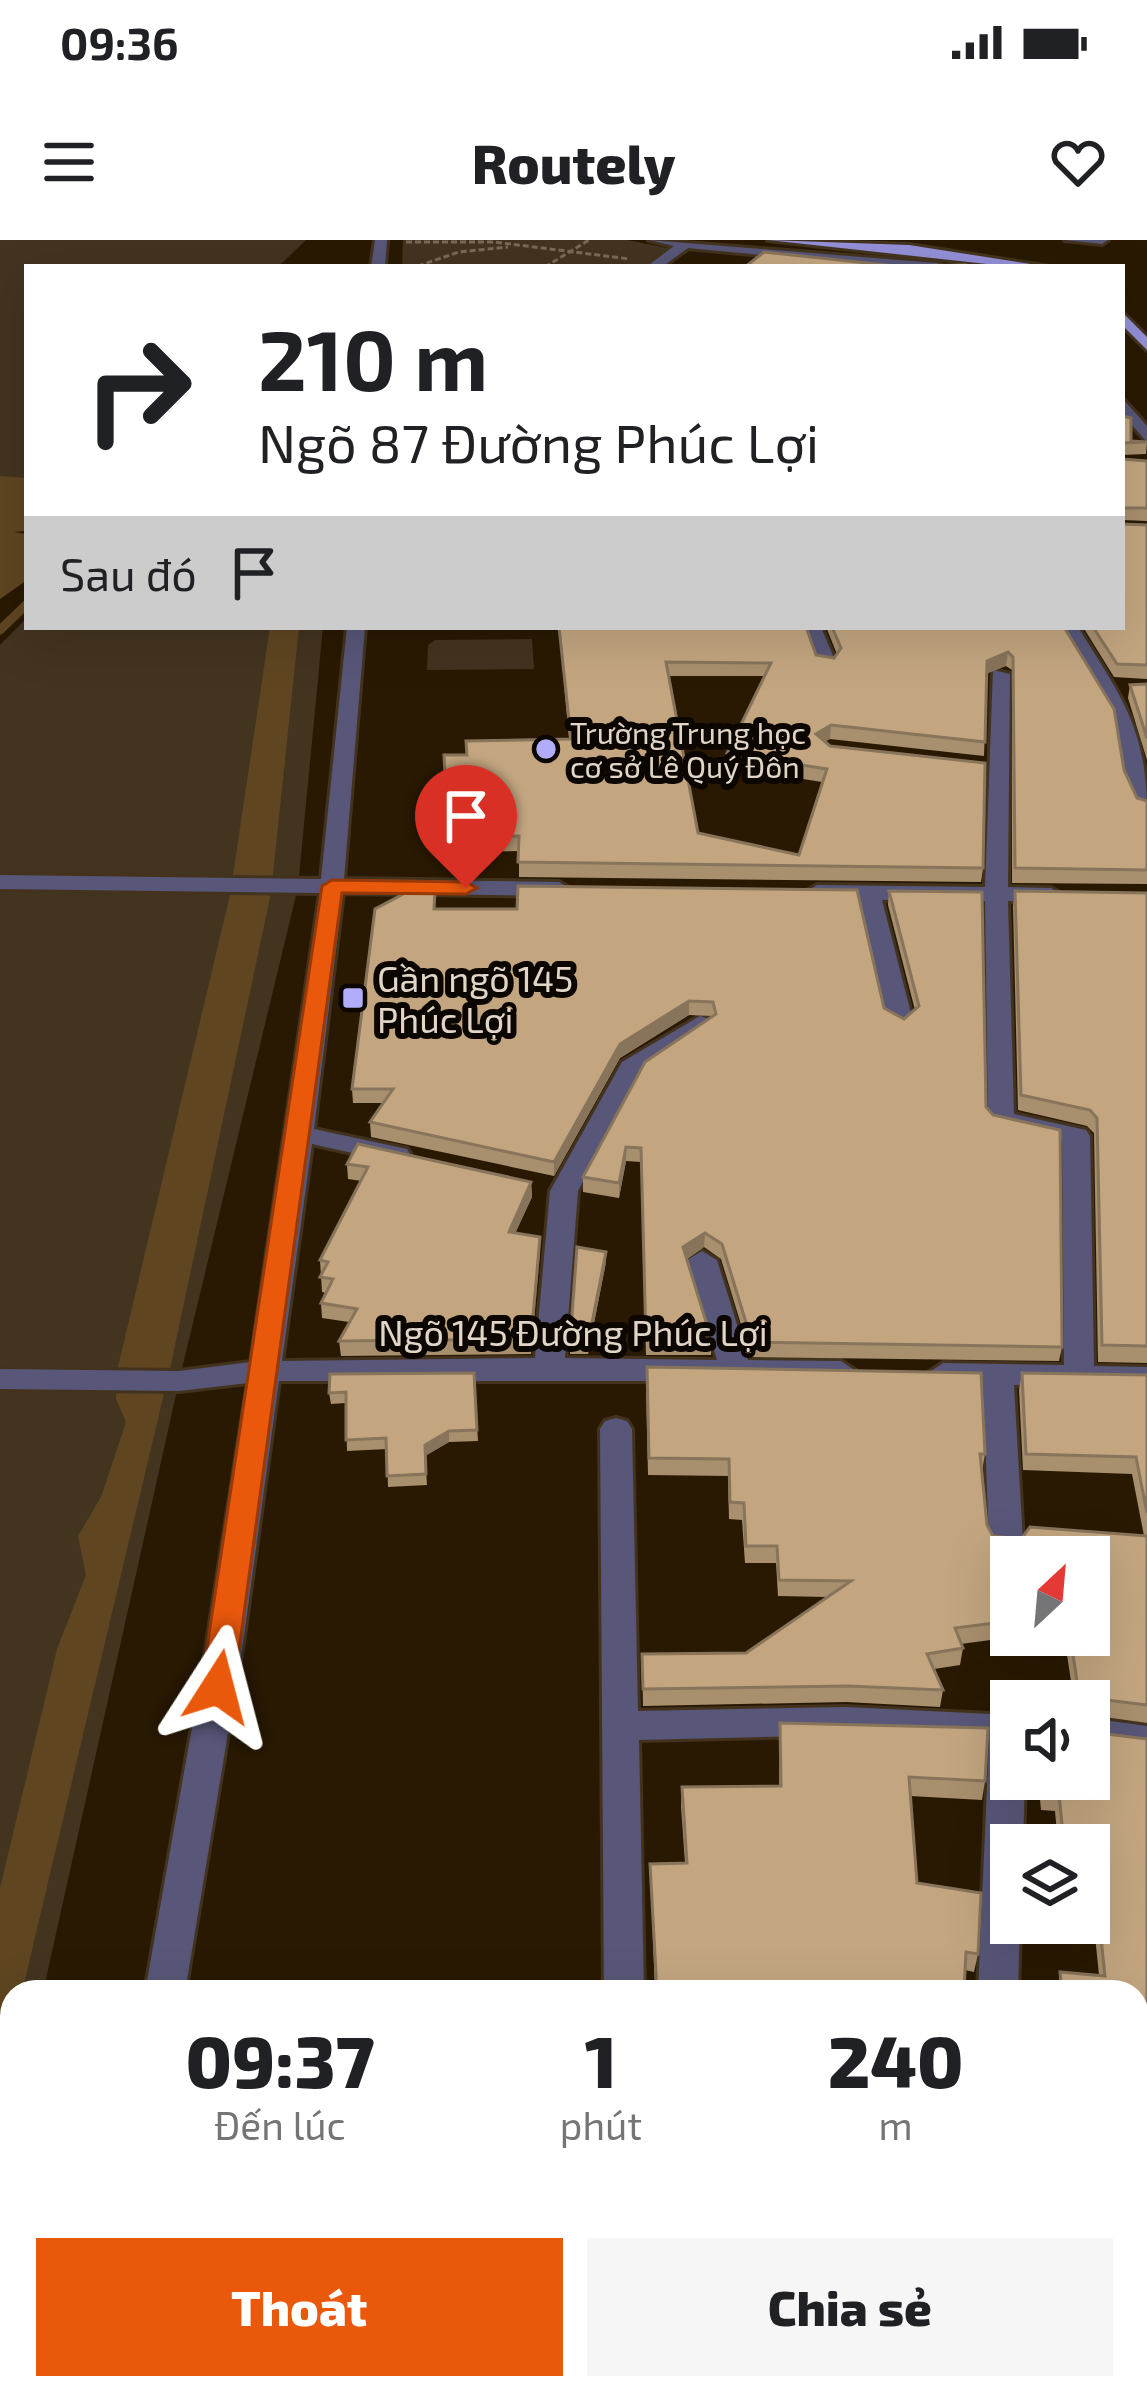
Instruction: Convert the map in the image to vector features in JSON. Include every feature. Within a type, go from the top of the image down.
[{"type":"main road","points":[[774,240],[931,251],[1022,264]]},
{"type":"main road","points":[[1125,320],[1147,346]]},
{"type":"street","points":[[655,240],[901,264]]},
{"type":"street","points":[[1071,240],[1102,240]]},
{"type":"street","points":[[657,264],[683,246]]},
{"type":"street","points":[[1125,410],[1147,438]]},
{"type":"street","points":[[167,1980],[225,1643],[265,1371],[332,886],[356,630]]},
{"type":"street","points":[[813,630],[826,663]]},
{"type":"street","points":[[1071,630],[1119,688],[1139,752],[1147,805]]},
{"type":"street","points":[[1000,674],[987,767],[996,894],[1001,1119],[1076,1136],[1079,1376]]},
{"type":"street","points":[[0,882],[589,890]]},
{"type":"street","points":[[799,892],[1082,895]]},
{"type":"street","points":[[869,893],[900,1021]]},
{"type":"street","points":[[549,1368],[553,1189],[631,1068],[700,1024]]},
{"type":"street","points":[[297,1133],[430,1162]]},
{"type":"street","points":[[702,1260],[735,1369]]},
{"type":"street","name":"Ngõ 145 Đường Phúc Lợi","points":[[0,1379],[178,1381],[265,1371],[549,1368],[1147,1377]]},
{"type":"street","points":[[998,1374],[1006,1536]]},
{"type":"street","points":[[616,1429],[624,1980]]},
{"type":"street","points":[[619,1726],[846,1721],[990,1728]]},
{"type":"street","points":[[1110,1735],[1147,1740]]},
{"type":"street","points":[[999,1980],[1006,1800]]},
{"type":"path","points":[[550,264],[589,240]]},
{"type":"path","points":[[381,241],[528,246],[650,264]]},
{"type":"path","points":[[424,264],[459,252],[528,246]]},
{"type":"shaded area","points":[[0,240],[306,240],[281,264],[24,264],[24,479],[0,477]]},
{"type":"shaded area","points":[[403,240],[627,240],[673,249],[652,264],[402,264]]},
{"type":"shaded area","points":[[0,476],[24,478],[24,531],[14,532],[24,534],[24,582],[0,599]]},
{"type":"shaded area","points":[[24,621],[24,630],[323,630],[298,887],[179,1381],[46,1980],[0,1980],[0,645]]},
{"type":"shaded area","points":[[270,630],[299,630],[271,893],[171,1364],[25,1980],[0,1980],[0,1888],[57,1649],[86,1575],[78,1536],[101,1497],[126,1422],[116,1399],[117,1371],[230,895]]},
{"type":"shaded area","points":[[532,639],[534,669],[427,670],[428,645],[435,640]]},
{"type":"building","points":[[764,252],[876,264],[749,264]]},
{"type":"building","points":[[1125,417],[1131,418],[1131,441],[1147,442],[1125,443]]},
{"type":"building","points":[[1125,459],[1147,461],[1147,508],[1125,508]]},
{"type":"building","points":[[1125,524],[1147,525],[1147,665],[1117,664],[1095,630],[1125,630]]},
{"type":"building","points":[[559,630],[807,630],[816,655],[834,658],[841,648],[833,630],[1066,630],[1114,709],[1124,770],[1137,798],[1147,801],[1147,870],[1015,868],[1013,657],[1008,652],[987,661],[985,742],[831,725],[816,734],[830,746],[985,763],[983,868],[518,862],[519,836],[448,838],[444,755],[467,755],[466,741],[571,739]],"holes":[[[666,662],[771,663],[727,753],[827,769],[799,855],[698,833]]]},
{"type":"building","points":[[1147,684],[1147,738],[1130,685]]},
{"type":"building","points":[[518,886],[857,890],[884,1008],[904,1019],[919,1006],[889,891],[982,892],[986,1107],[993,1115],[1060,1130],[1062,1347],[752,1342],[722,1244],[705,1233],[683,1247],[712,1341],[646,1340],[641,1148],[626,1147],[619,1183],[583,1177],[645,1062],[716,1014],[713,1002],[689,1001],[620,1044],[554,1162],[370,1122],[393,1089],[352,1089],[375,909],[411,890],[435,891],[434,909],[517,909]]},
{"type":"building","points":[[1015,891],[1147,893],[1147,1346],[1102,1345],[1097,1118],[1090,1110],[1021,1095]]},
{"type":"building","points":[[358,1144],[531,1182],[509,1232],[540,1237],[531,1339],[339,1341],[357,1309],[321,1303],[333,1279],[320,1277],[328,1262],[320,1260],[368,1167],[347,1164]]},
{"type":"building","points":[[577,1247],[606,1252],[588,1343],[570,1343]]},
{"type":"building","points":[[647,1367],[981,1373],[985,1454],[980,1454],[987,1525],[993,1536],[990,1624],[955,1628],[963,1648],[927,1654],[943,1690],[848,1686],[643,1689],[642,1654],[746,1653],[851,1581],[779,1580],[777,1546],[746,1546],[744,1503],[730,1502],[729,1459],[649,1458]]},
{"type":"building","points":[[474,1373],[477,1430],[449,1431],[425,1445],[426,1474],[387,1476],[386,1438],[346,1440],[346,1392],[329,1393],[330,1374]]},
{"type":"building","points":[[1022,1373],[1147,1375],[1147,1513],[1136,1457],[1026,1454]]},
{"type":"building","points":[[1030,1527],[1147,1536],[1147,1705],[1110,1700],[1110,1680],[1077,1680],[1073,1656],[1110,1656],[1110,1536],[1023,1536]]},
{"type":"building","points":[[780,1723],[988,1728],[985,1781],[909,1777],[917,1883],[981,1893],[978,1954],[966,1952],[965,1980],[656,1980],[650,1864],[687,1863],[682,1787],[781,1786]]},
{"type":"building","points":[[1110,1734],[1147,1739],[1147,1980],[1061,1980],[1060,1972],[1105,1976],[1102,1944],[1110,1944],[1110,1824],[1062,1824],[1060,1800],[1110,1800]]},
{"type":"waterway","points":[[0,630],[24,607]]},
{"type":"place","name":"Trường Trung học cơ sở Lê Quý Đôn","points":[[546,749]]},
{"type":"place","name":"Gần ngõ 145 Phúc Lợi","points":[[353,998]]},
{"type":"route","points":[[218,1687],[326,955],[332,886],[466,888]]}]
